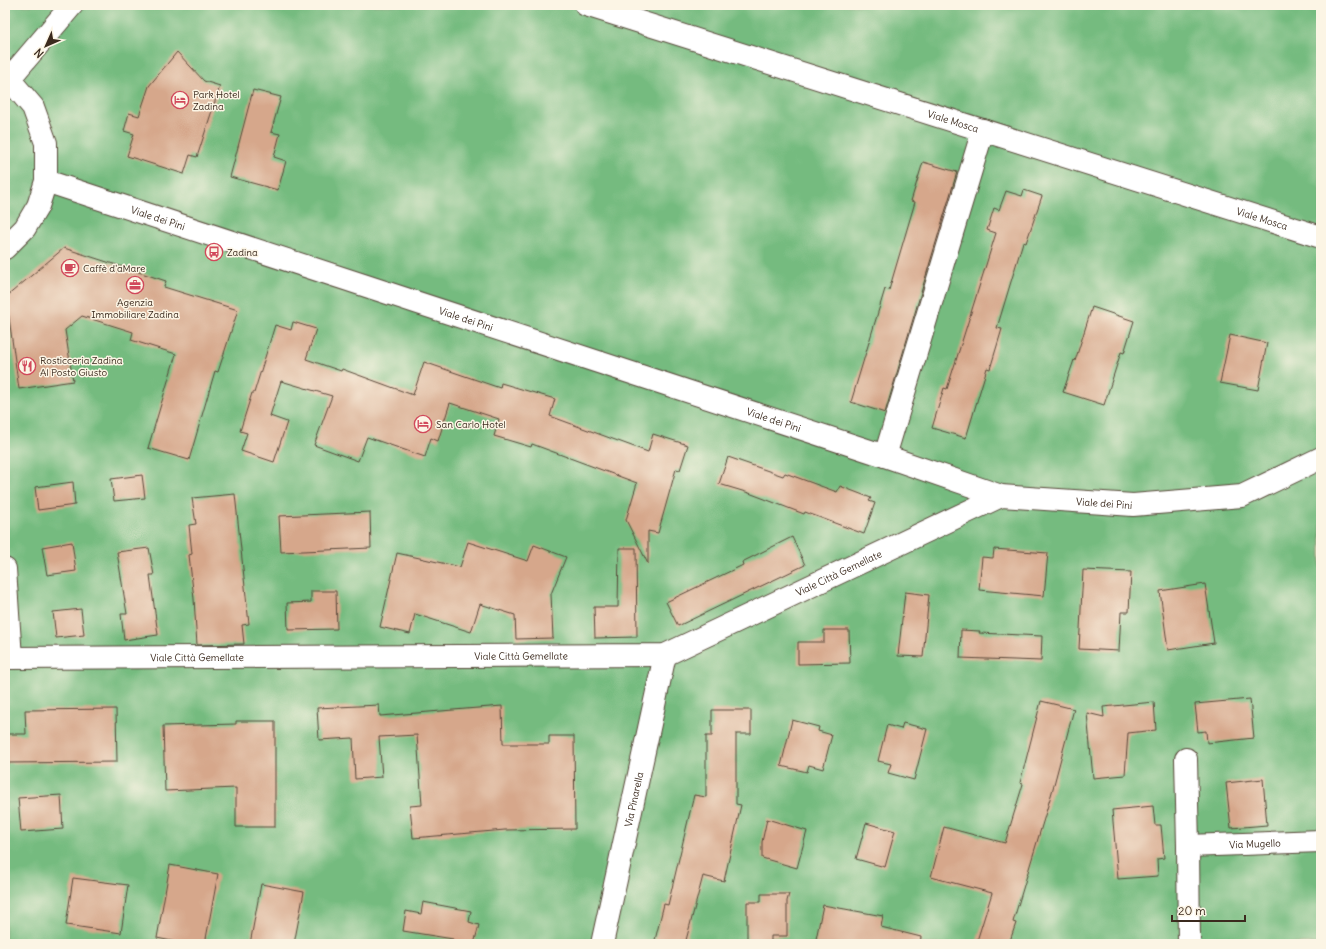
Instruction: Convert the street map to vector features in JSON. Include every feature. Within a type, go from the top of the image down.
[{"type":"street","points":[[5,248],[25,228],[38,206],[46,181],[46,143],[36,115],[33,108],[7,77],[72,5]]},
{"type":"street","name":"Viale Mosca","points":[[586,5],[1321,237]]},
{"type":"street","points":[[885,456],[983,130]]},
{"type":"street","name":"Viale dei Pini","points":[[46,181],[885,456],[1001,496],[1133,504],[1242,496],[1321,458]]},
{"type":"street","name":"Viale Città Gemellate","points":[[8,658],[665,655],[1001,496]]},
{"type":"street","points":[[5,569],[8,658]]},
{"type":"street","name":"Via Pinarella","points":[[602,944],[665,655]]},
{"type":"street","points":[[1186,759],[1189,944]]},
{"type":"street","name":"Via Mugello","points":[[1188,846],[1321,841]]},
{"type":"green space","points":[[5,5],[1321,5],[1321,944],[5,944]]},
{"type":"building","name":"Park Hotel Zadina","points":[[177,52],[204,81],[220,86],[197,157],[190,155],[184,174],[127,156],[134,134],[124,131],[129,113],[139,116],[149,86]]},
{"type":"building","points":[[253,90],[281,97],[271,132],[280,134],[274,157],[286,161],[278,190],[230,177]]},
{"type":"building","points":[[923,162],[957,172],[885,413],[851,402],[885,289],[889,290],[915,202],[911,201]]},
{"type":"building","points":[[1024,190],[1042,196],[1026,243],[1023,242],[997,328],[1002,329],[990,369],[987,368],[966,438],[932,428],[944,388],[947,389],[996,233],[987,230],[994,208],[999,210],[1006,191],[1022,196]]},
{"type":"building","points":[[64,248],[166,281],[164,287],[238,310],[218,372],[215,371],[189,460],[148,448],[176,354],[131,340],[133,332],[82,316],[65,330],[73,381],[19,389],[6,297]]},
{"type":"building","points":[[1092,307],[1134,321],[1124,353],[1121,352],[1104,405],[1063,392],[1074,360],[1075,361]]},
{"type":"building","points":[[293,322],[316,329],[306,359],[341,371],[342,369],[413,395],[424,362],[500,388],[501,383],[555,399],[550,416],[648,452],[653,434],[688,445],[680,470],[676,469],[658,533],[648,531],[648,564],[626,520],[637,483],[532,444],[531,447],[494,436],[499,419],[450,403],[438,441],[431,438],[425,457],[367,437],[358,461],[314,445],[332,396],[281,381],[270,416],[287,422],[274,462],[241,451],[247,433],[240,431],[252,393],[254,393],[275,325],[291,330]]},
{"type":"building","points":[[1230,335],[1267,343],[1258,390],[1220,383]]},
{"type":"building","points":[[728,457],[783,476],[785,473],[837,492],[840,486],[871,498],[869,501],[875,503],[864,534],[805,512],[804,514],[749,493],[719,484]]},
{"type":"building","points":[[142,475],[145,498],[114,501],[111,479]]},
{"type":"building","points":[[73,482],[75,505],[38,510],[35,487]]},
{"type":"building","points":[[235,494],[249,624],[242,625],[244,644],[197,645],[189,555],[192,554],[189,525],[196,524],[192,498]]},
{"type":"building","points":[[370,512],[371,548],[281,552],[279,516]]},
{"type":"building","points":[[792,537],[805,565],[678,626],[666,602],[743,565],[742,562]]},
{"type":"building","points":[[72,542],[76,571],[47,575],[42,547]]},
{"type":"building","points":[[468,542],[528,561],[534,545],[566,557],[551,594],[553,638],[516,639],[515,615],[480,604],[471,632],[415,614],[410,634],[380,627],[397,553],[460,567]]},
{"type":"building","points":[[149,548],[154,575],[150,575],[158,635],[124,640],[121,614],[127,614],[117,552]]},
{"type":"building","points":[[619,548],[636,548],[637,637],[595,638],[594,607],[618,607]]},
{"type":"building","points":[[994,549],[1048,553],[1044,596],[979,590],[982,557],[993,558]]},
{"type":"building","points":[[1083,570],[1131,572],[1129,612],[1121,612],[1119,651],[1079,649]]},
{"type":"building","points":[[1205,584],[1214,643],[1168,650],[1160,591]]},
{"type":"building","points":[[311,591],[336,591],[337,629],[288,630],[287,603],[311,602]]},
{"type":"building","points":[[905,592],[929,595],[923,657],[898,656]]},
{"type":"building","points":[[81,609],[84,635],[56,638],[53,612]]},
{"type":"building","points":[[824,630],[849,630],[850,663],[798,664],[798,642],[824,642]]},
{"type":"building","points":[[961,630],[980,631],[979,633],[1042,636],[1041,661],[960,658]]},
{"type":"building","points":[[1250,699],[1254,738],[1207,743],[1206,731],[1198,732],[1195,704]]},
{"type":"building","points":[[1041,701],[1074,709],[1052,792],[1013,922],[1016,923],[1009,944],[976,944],[992,893],[931,877],[944,827],[1005,843],[1023,784],[1020,783]]},
{"type":"building","points":[[1154,702],[1156,730],[1128,733],[1125,775],[1093,778],[1087,713],[1104,717],[1103,707]]},
{"type":"building","points":[[379,705],[380,716],[502,706],[503,744],[549,744],[549,736],[574,736],[575,829],[505,830],[413,838],[410,806],[422,805],[417,735],[379,737],[382,777],[355,779],[353,738],[319,740],[317,708]]},
{"type":"building","points":[[116,709],[117,762],[6,763],[6,734],[26,734],[25,710]]},
{"type":"building","points":[[712,710],[751,710],[751,734],[736,734],[736,804],[741,805],[724,881],[703,876],[685,944],[654,944],[664,904],[668,905],[694,795],[706,797],[706,736],[712,736]]},
{"type":"building","points":[[792,720],[819,727],[818,731],[832,735],[823,769],[809,765],[807,772],[781,766]]},
{"type":"building","points":[[236,721],[275,721],[275,827],[236,827],[236,788],[165,791],[163,726],[236,724]]},
{"type":"building","points":[[903,723],[927,729],[914,780],[888,773],[891,764],[878,761],[887,725],[901,729]]},
{"type":"building","points":[[1263,779],[1267,825],[1231,828],[1226,783]]},
{"type":"building","points":[[61,795],[63,829],[21,832],[18,798]]},
{"type":"building","points":[[1153,806],[1155,825],[1161,825],[1164,858],[1157,859],[1158,876],[1118,879],[1112,810]]},
{"type":"building","points":[[767,819],[807,831],[797,868],[762,858],[762,842]]},
{"type":"building","points":[[866,823],[895,831],[885,867],[856,859]]},
{"type":"building","points":[[170,865],[218,874],[205,944],[186,944],[157,938]]},
{"type":"building","points":[[73,878],[128,885],[121,933],[66,925]]},
{"type":"building","points":[[261,884],[304,892],[294,944],[250,944]]},
{"type":"building","points":[[761,894],[789,894],[787,901],[787,936],[771,936],[771,944],[747,944],[747,902],[761,902]]},
{"type":"building","points":[[423,902],[471,911],[469,922],[479,925],[474,944],[452,944],[453,939],[403,931],[406,911],[421,914]]},
{"type":"building","points":[[823,905],[883,916],[881,927],[921,937],[920,944],[815,944]]},
{"type":"place","name":"Park Hotel Zadina","points":[[180,100]]},
{"type":"place","name":"Zadina","points":[[214,252]]},
{"type":"place","name":"Caffè d'aMare","points":[[70,268]]},
{"type":"place","name":"Agenzia Immobiliare Zadina","points":[[135,285]]},
{"type":"place","name":"Rosticceria Zadina Al Posto Giusto","points":[[27,366]]},
{"type":"place","name":"San Carlo Hotel","points":[[423,424]]}]
